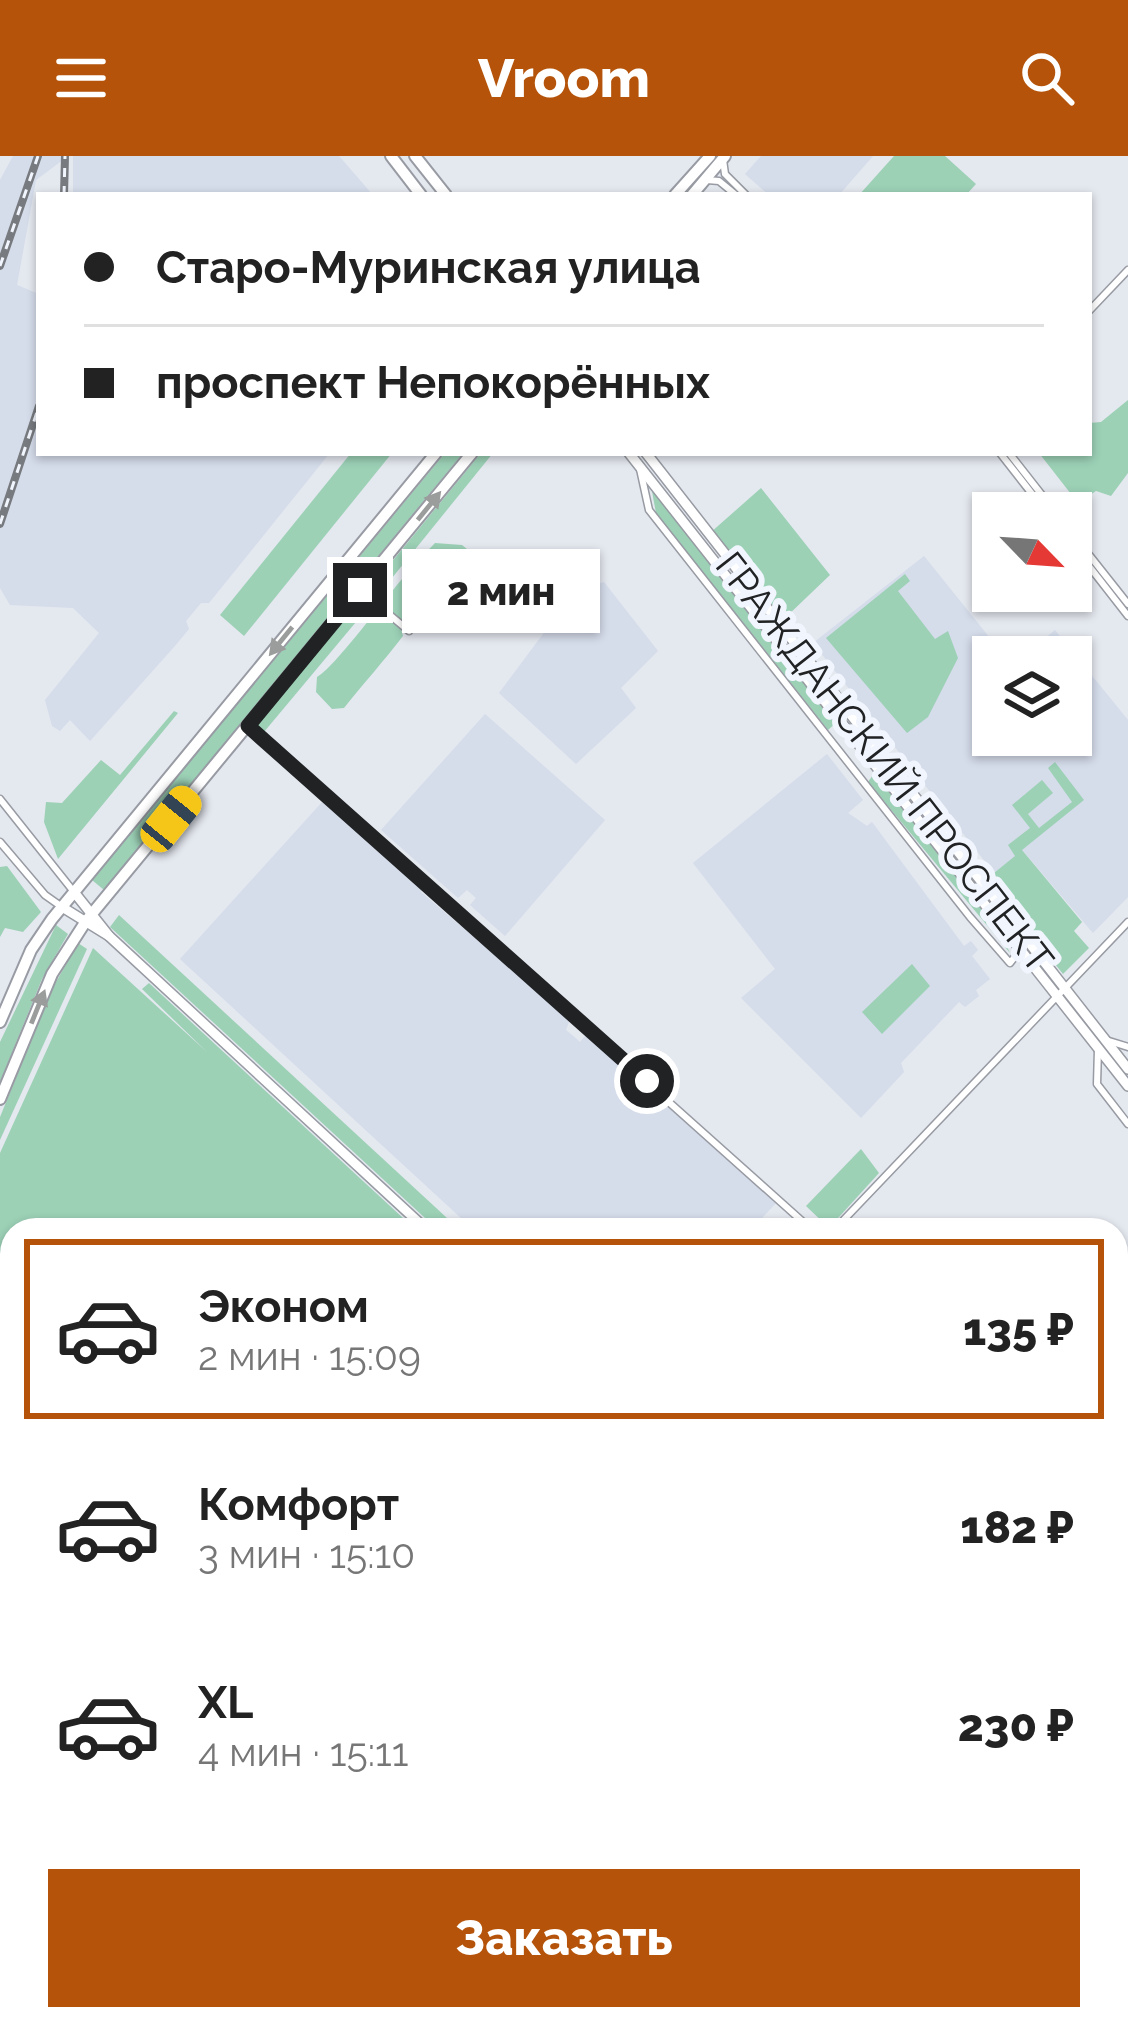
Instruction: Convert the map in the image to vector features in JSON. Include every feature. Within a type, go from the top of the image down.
[{"type":"main road","points":[[678,192],[710,156]]},
{"type":"main road","points":[[694,192],[724,156]]},
{"type":"main road","points":[[391,158],[419,192]]},
{"type":"main road","points":[[418,159],[444,192]]},
{"type":"main road","points":[[0,1022],[32,950],[62,907],[434,456]]},
{"type":"main road","points":[[0,1099],[52,974],[89,918],[470,456]]},
{"type":"main road","name":"ГРАЖДАНСКИЙ ПРОСПЕКТ","points":[[632,456],[1020,950],[1060,992]]},
{"type":"main road","name":"ГРАЖДАНСКИЙ ПРОСПЕКТ","points":[[648,456],[1102,1045],[1128,1086]]},
{"type":"main road","points":[[74,892],[89,918],[414,1218]]},
{"type":"main road","points":[[62,907],[89,918]]},
{"type":"main road","name":"ГРАЖДАНСКИЙ ПРОСПЕКТ","points":[[1102,1045],[1128,1069]]},
{"type":"street","points":[[724,156],[725,174],[743,192]]},
{"type":"street","points":[[703,181],[719,181],[732,192]]},
{"type":"street","points":[[1092,308],[1128,270]]},
{"type":"street","points":[[1002,456],[1031,492]]},
{"type":"street","points":[[1011,456],[1040,492]]},
{"type":"street","name":"ГРАЖДАНСКИЙ ПРОСПЕКТ","points":[[639,465],[649,510],[1010,963],[1020,950]]},
{"type":"street","points":[[1092,559],[1128,604]]},
{"type":"street","points":[[1092,570],[1128,616]]},
{"type":"street","points":[[360,590],[409,631]]},
{"type":"street","points":[[248,726],[799,1218]]},
{"type":"street","points":[[0,799],[74,892]]},
{"type":"street","points":[[0,842],[45,896],[62,907]]},
{"type":"street","points":[[845,1218],[1128,922]]},
{"type":"street","points":[[1128,1047],[1102,1045],[1097,1084],[1128,1124]]},
{"type":"shaded area","points":[[13,156],[68,156],[36,180],[17,285],[36,293],[36,456],[327,456],[209,603],[201,603],[186,621],[189,629],[90,741],[70,720],[60,731],[52,726],[45,700],[99,633],[73,608],[10,605],[0,588],[0,180]]},
{"type":"shaded area","points":[[73,156],[339,156],[370,192],[73,192]]},
{"type":"shaded area","points":[[761,156],[873,156],[842,192],[766,192],[745,174]]},
{"type":"shaded area","points":[[924,556],[988,636],[972,636],[972,756],[1092,756],[1092,676],[1128,720],[1128,897],[1093,933],[1023,851],[994,873],[813,643]]},
{"type":"shaded area","points":[[604,582],[658,651],[621,688],[636,708],[576,764],[499,693],[575,591]]},
{"type":"shaded area","points":[[485,714],[605,820],[505,936],[470,905],[476,898],[467,890],[458,898],[381,830]]},
{"type":"shaded area","points":[[827,754],[863,800],[848,813],[867,826],[872,822],[964,946],[971,941],[978,950],[972,956],[990,979],[976,990],[979,996],[965,1007],[959,1002],[901,1063],[904,1072],[861,1118],[741,998],[775,969],[693,863]]},
{"type":"shaded area","points":[[324,800],[423,888],[421,892],[570,1019],[566,1030],[580,1042],[587,1034],[776,1203],[762,1218],[461,1218],[180,959]]},
{"type":"green space","points":[[894,156],[945,156],[976,184],[969,192],[862,192]]},
{"type":"green space","points":[[1128,400],[1128,473],[1111,496],[1069,492],[1041,456],[1092,456],[1092,423],[1101,422]]},
{"type":"green space","points":[[349,456],[390,456],[244,636],[220,615]]},
{"type":"green space","points":[[443,456],[461,456],[104,890],[92,880]]},
{"type":"green space","points":[[479,456],[491,456],[375,599],[367,592]]},
{"type":"green space","points":[[651,486],[837,722],[828,730],[656,513]]},
{"type":"green space","points":[[761,488],[830,575],[785,618],[802,641],[798,644],[710,533]]},
{"type":"green space","points":[[435,543],[462,545],[472,553],[463,552],[463,567],[451,571],[432,561],[420,580],[436,588],[435,602],[412,625],[399,622],[403,636],[344,708],[332,709],[316,692],[317,677],[402,579],[411,578],[408,571]]},
{"type":"green space","points":[[905,574],[910,581],[898,591],[935,639],[948,631],[958,658],[928,717],[907,733],[826,638]]},
{"type":"green space","points":[[362,597],[371,604],[264,732],[256,725]]},
{"type":"green space","points":[[174,711],[178,713],[58,859],[44,822],[46,802],[62,803],[101,760],[120,775]]},
{"type":"green space","points":[[1055,762],[1084,800],[1022,850],[1082,922],[1074,931],[1089,948],[1063,974],[999,894],[1002,890],[994,873],[1015,856],[1008,845],[1030,828],[1012,805],[1042,780],[1053,793],[1028,814],[1039,828],[1072,802],[1048,768]]},
{"type":"green space","points":[[875,772],[998,927],[1010,953],[868,782]]},
{"type":"green space","points":[[7,866],[41,912],[23,932],[5,928],[0,937],[0,867]]},
{"type":"green space","points":[[119,915],[447,1218],[425,1218],[110,927]]},
{"type":"green space","points":[[56,925],[68,934],[42,979],[0,1082],[0,1042]]},
{"type":"green space","points":[[78,943],[87,949],[0,1140],[0,1117],[52,989]]},
{"type":"green space","points":[[93,948],[207,1052],[142,989],[149,983],[403,1218],[0,1218],[0,1153]]},
{"type":"green space","points":[[912,964],[930,986],[882,1034],[862,1012]]},
{"type":"green space","points":[[861,1149],[879,1173],[838,1218],[819,1218],[806,1206]]},
{"type":"railway","points":[[0,266],[38,156]]},
{"type":"railway","points":[[64,192],[65,156]]},
{"type":"railway","points":[[0,524],[36,415]]},
{"type":"route","points":[[360,590],[248,726],[647,1081]]}]
